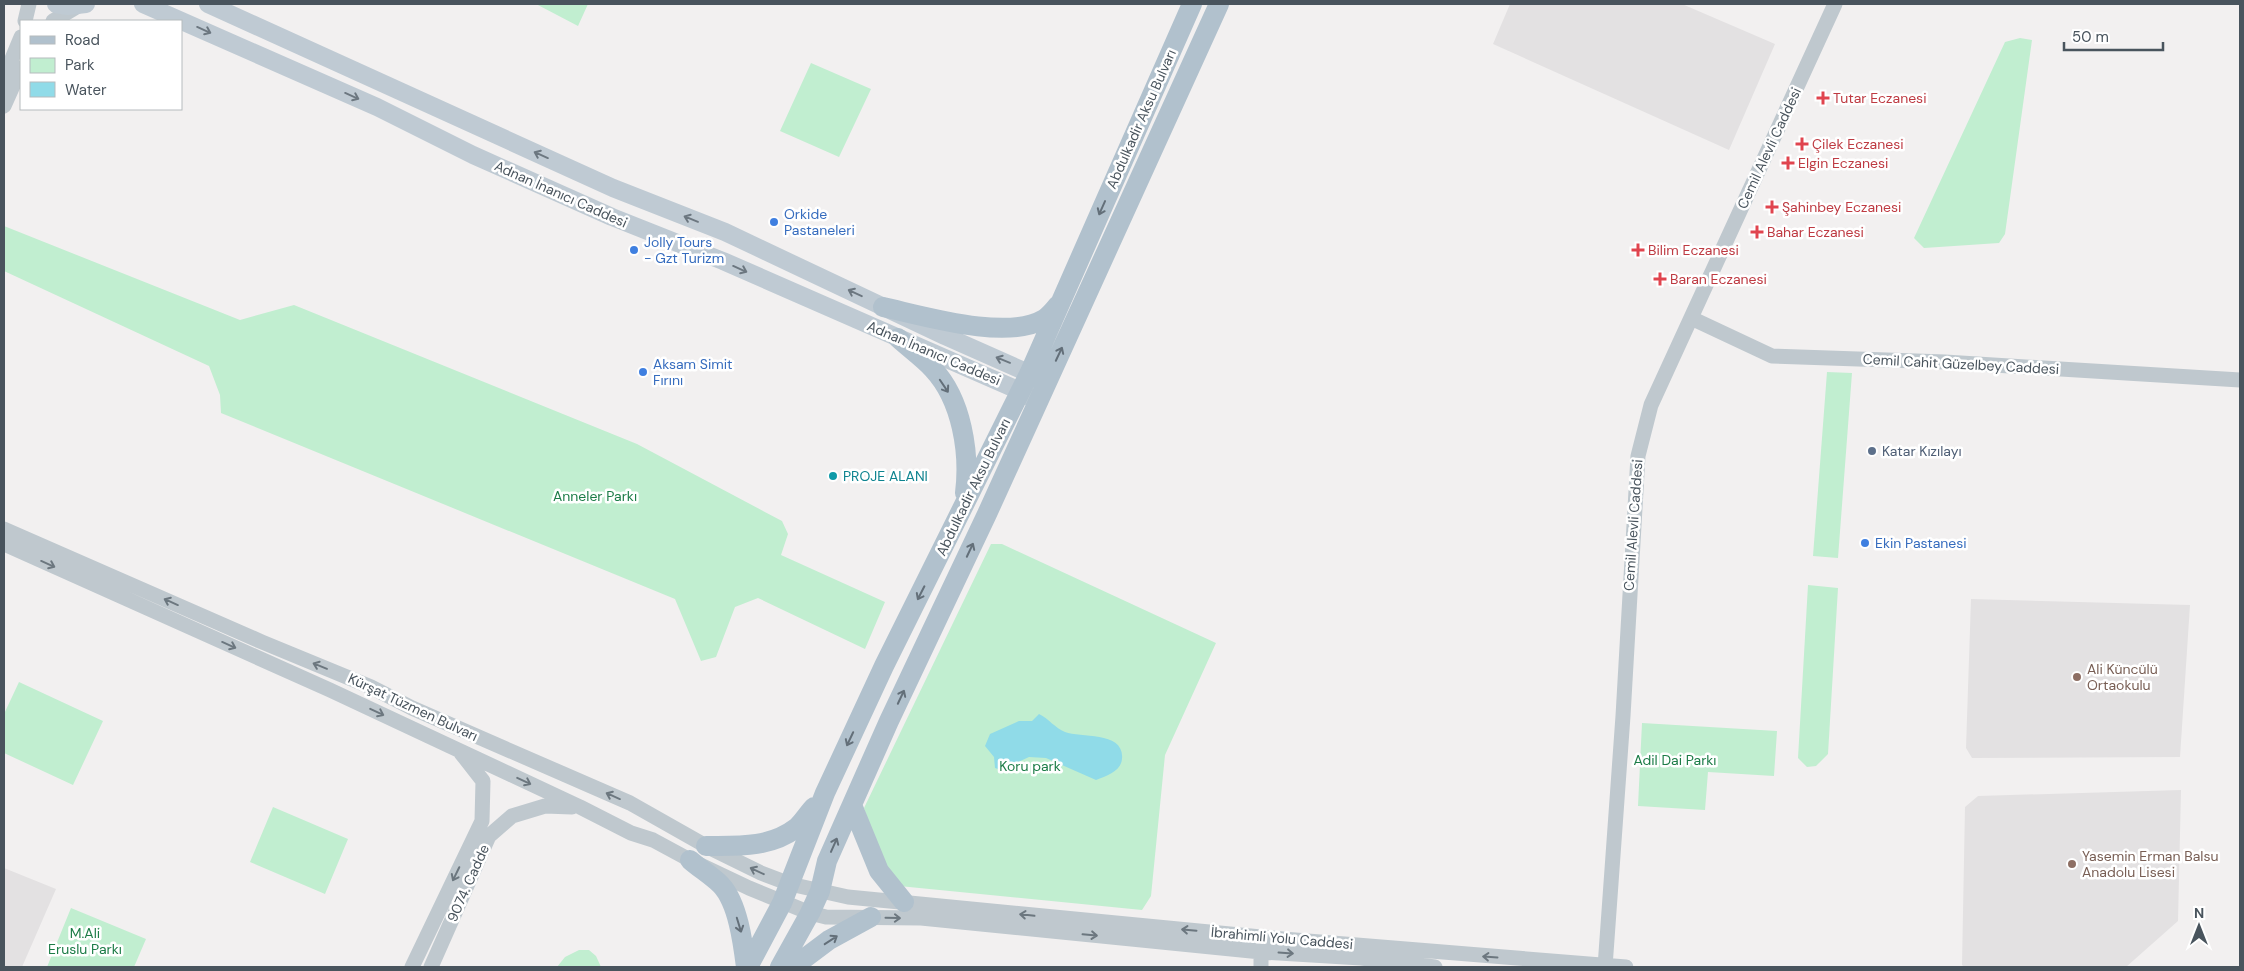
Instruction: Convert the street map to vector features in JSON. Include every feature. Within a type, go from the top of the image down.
[{"type":"main road","points":[[56,4],[82,5]]},
{"type":"main road","name":"Adnan İnanıcı Caddesi","points":[[143,4],[180,20]]},
{"type":"main road","name":"Adnan İnanıcı Caddesi","points":[[208,4],[613,188],[724,232],[944,336],[1038,377]]},
{"type":"main road","name":"Abdulkadir Aksu Bulvarı","points":[[1038,377],[1060,302],[1192,4]]},
{"type":"main road","name":"Abdulkadir Aksu Bulvarı","points":[[780,967],[820,891],[827,861],[1029,396],[1218,4]]},
{"type":"main road","name":"Adnan İnanıcı Caddesi","points":[[182,21],[378,107],[473,155],[603,214],[724,261],[1029,396]]},
{"type":"main road","points":[[883,306],[945,321],[989,328],[1029,325],[1046,319],[1060,302]]},
{"type":"main road","points":[[898,338],[934,370],[949,393],[961,424],[968,471],[963,509]]},
{"type":"main road","name":"Abdulkadir Aksu Bulvarı","points":[[747,967],[782,903],[825,793],[884,666],[963,509],[1029,396]]},
{"type":"main road","points":[[706,846],[745,846],[776,840],[797,827],[825,793]]},
{"type":"main road","points":[[852,805],[879,870],[904,902]]},
{"type":"main road","points":[[690,860],[722,886],[737,920],[747,967]]},
{"type":"main road","points":[[794,967],[829,940],[871,917]]},
{"type":"street","points":[[25,20],[29,4]]},
{"type":"street","name":"Cemil Alevli Caddesi","points":[[1605,966],[1623,716],[1638,456],[1651,405],[1834,4]]},
{"type":"street","points":[[55,20],[82,5]]},
{"type":"street","points":[[4,78],[20,39]]},
{"type":"street","points":[[4,106],[20,70]]},
{"type":"street","name":"Cemil Cahit Güzelbey Caddesi","points":[[1691,318],[1772,356],[1945,362],[2240,380]]},
{"type":"street","name":"Kürşat Tüzmen Bulvarı","points":[[4,528],[262,642],[371,687],[412,708],[630,803],[706,846],[760,873],[790,884],[848,897],[904,902]]},
{"type":"street","name":"Kürşat Tüzmen Bulvarı","points":[[4,544],[330,690],[580,807],[631,833],[653,840],[690,860],[782,903],[810,913],[826,917],[921,918],[1261,952],[1361,958],[1435,967]]},
{"type":"street","name":"9074. Cadde","points":[[412,967],[482,821],[483,781],[460,752]]},
{"type":"street","name":"9074. Cadde","points":[[431,967],[489,836],[512,816],[545,806],[580,807]]},
{"type":"street","name":"İbrahimli Yolu Caddesi","points":[[904,902],[1283,939],[1626,967]]},
{"type":"street","points":[[1261,952],[1261,967]]},
{"type":"shaded area","points":[[1510,4],[1682,4],[1775,44],[1729,150],[1493,44]]},
{"type":"shaded area","name":"Ali Küncülü Ortaokulu","points":[[1971,599],[2190,605],[2180,757],[1972,758],[1966,748]]},
{"type":"shaded area","name":"Yasemin Erman Balsu Anadolu Lisesi","points":[[2181,790],[2178,921],[2126,967],[1964,967],[1962,965],[1965,807],[1978,796]]},
{"type":"shaded area","points":[[4,868],[56,889],[22,967],[4,967]]},
{"type":"green space","points":[[536,4],[588,4],[578,26]]},
{"type":"green space","points":[[2020,38],[2032,40],[2005,234],[1999,243],[1924,248],[1914,238],[2005,42]]},
{"type":"green space","points":[[811,63],[871,89],[839,157],[780,131]]},
{"type":"green space","name":"Anneler Parkı","points":[[4,226],[240,320],[294,305],[637,444],[782,521],[788,534],[781,555],[885,602],[865,649],[758,598],[735,607],[716,657],[701,661],[675,599],[221,413],[220,395],[209,366],[4,271]]},
{"type":"green space","points":[[1827,372],[1852,373],[1838,558],[1813,556]]},
{"type":"green space","name":"Koru park","points":[[991,544],[1002,544],[1216,643],[1165,755],[1151,896],[1142,910],[899,886],[886,877],[864,808]]},
{"type":"green space","points":[[1808,585],[1838,588],[1828,754],[1816,766],[1807,767],[1798,758]]},
{"type":"green space","points":[[19,682],[103,721],[73,785],[4,753],[4,714]]},
{"type":"green space","name":"Adil Dai Parkı","points":[[1642,723],[1777,731],[1774,776],[1708,772],[1705,810],[1638,806]]},
{"type":"green space","points":[[273,807],[348,839],[325,894],[250,862]]},
{"type":"green space","name":"M.Ali Eruslu Parkı","points":[[71,908],[146,939],[134,967],[47,967]]},
{"type":"green space","points":[[579,950],[589,950],[596,956],[601,967],[557,967],[565,957]]},
{"type":"water","points":[[1039,714],[1065,732],[1101,737],[1117,744],[1121,750],[1122,759],[1119,767],[1105,777],[1096,780],[1046,758],[1029,757],[1001,770],[995,768],[994,757],[985,746],[990,734],[1019,721],[1032,721]]},
{"type":"place","name":"Tutar Eczanesi","points":[[1823,98]]},
{"type":"place","name":"Çilek Eczanesi","points":[[1802,144]]},
{"type":"place","name":"Elgin Eczanesi","points":[[1788,163]]},
{"type":"place","name":"Şahinbey Eczanesi","points":[[1772,207]]},
{"type":"place","name":"Orkide Pastaneleri","points":[[774,222]]},
{"type":"place","name":"Bahar Eczanesi","points":[[1757,232]]},
{"type":"place","name":"Jolly Tours - Gzt Turizm","points":[[634,250]]},
{"type":"place","name":"Bilim Eczanesi","points":[[1638,250]]},
{"type":"place","name":"Baran Eczanesi","points":[[1660,279]]},
{"type":"place","name":"Aksam Simit Fırını","points":[[643,372]]},
{"type":"place","name":"Katar Kızılayı","points":[[1872,451]]},
{"type":"place","name":"PROJE ALANI","points":[[833,476]]},
{"type":"place","name":"Ekin Pastanesi","points":[[1865,543]]},
{"type":"place","name":"Ali Küncülü Ortaokulu","points":[[2077,677]]},
{"type":"place","name":"Yasemin Erman Balsu Anadolu Lisesi","points":[[2072,864]]}]
